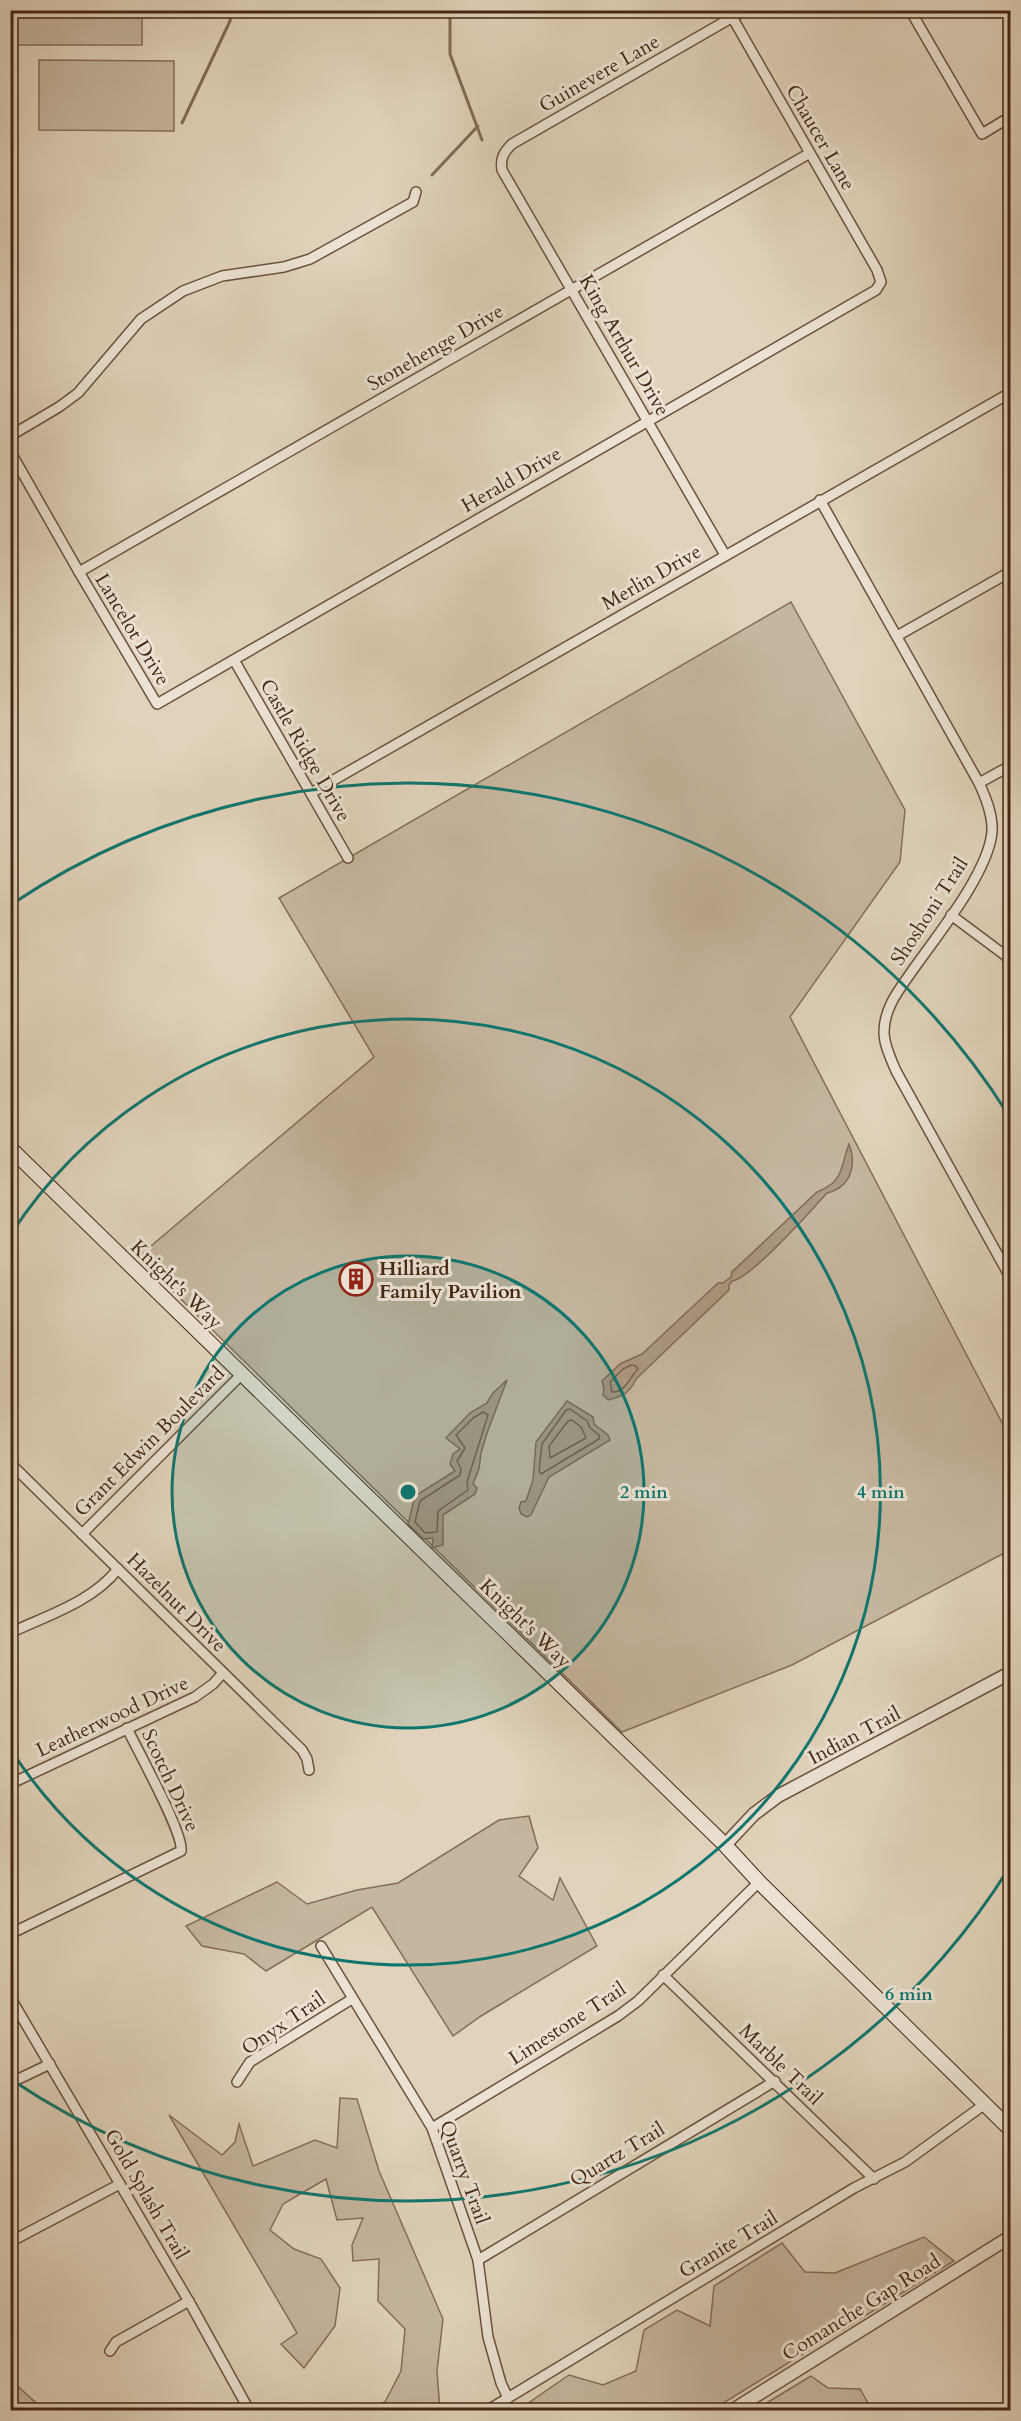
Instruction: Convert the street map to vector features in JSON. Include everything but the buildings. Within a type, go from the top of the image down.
[{"type":"main road","name":"Knight's Way","points":[[10,1148],[725,1845],[759,1882],[1011,2129]]},
{"type":"street","name":"Guinevere Lane","points":[[504,152],[512,144],[730,14],[745,10]]},
{"type":"street","points":[[910,10],[982,134],[1011,117]]},
{"type":"street","name":"Chaucer Lane","points":[[730,14],[877,270],[880,282]]},
{"type":"street","name":"King Arthur Drive","points":[[504,152],[500,161],[502,170],[725,555]]},
{"type":"street","name":"Stonehenge Drive","points":[[79,572],[810,153]]},
{"type":"street","points":[[10,436],[78,393],[141,319],[183,291],[222,276],[284,267],[310,259],[413,202],[416,192]]},
{"type":"street","name":"Herald Drive","points":[[157,704],[876,290],[880,282]]},
{"type":"street","name":"Merlin Drive","points":[[310,793],[1011,393]]},
{"type":"street","name":"Lancelot Drive","points":[[10,451],[157,704]]},
{"type":"street","name":"Shoshoni Trail","points":[[820,500],[980,783],[991,817],[990,847],[972,884],[893,999],[886,1017],[884,1032],[896,1071],[1011,1277]]},
{"type":"street","points":[[897,636],[1011,572]]},
{"type":"street","name":"Castle Ridge Drive","points":[[234,660],[348,858]]},
{"type":"street","points":[[980,783],[1011,766]]},
{"type":"street","points":[[951,915],[1009,957]]},
{"type":"street","name":"Grant Edwin Boulevard","points":[[82,1534],[241,1375]]},
{"type":"street","name":"Hazelnut Drive","points":[[12,1470],[82,1534],[302,1750],[309,1770]]},
{"type":"street","points":[[10,1633],[90,1595],[106,1584],[118,1569]]},
{"type":"street","name":"Leatherwood Drive","points":[[10,1784],[195,1697],[213,1684],[223,1673]]},
{"type":"street","name":"Indian Trail","points":[[725,1845],[754,1814],[778,1796],[1011,1674]]},
{"type":"street","name":"Scotch Drive","points":[[10,1934],[177,1855],[182,1847],[175,1827],[127,1728]]},
{"type":"street","name":"Limestone Trail","points":[[432,2128],[618,2016],[638,2001],[759,1882]]},
{"type":"street","name":"Quarry Trail","points":[[321,1946],[432,2128],[478,2260],[488,2337],[501,2383],[508,2398]]},
{"type":"street","name":"Marble Trail","points":[[663,1975],[874,2179]]},
{"type":"street","name":"Gold Splash Trail","points":[[10,1997],[189,2301],[249,2410]]},
{"type":"street","name":"Onyx Trail","points":[[237,2082],[250,2062],[352,1999]]},
{"type":"street","points":[[10,2083],[50,2064]]},
{"type":"street","name":"Quartz Trail","points":[[478,2260],[775,2082]]},
{"type":"street","name":"Granite Trail","points":[[488,2410],[854,2188],[905,2162],[985,2104]]},
{"type":"street","points":[[10,2241],[120,2184]]},
{"type":"street","name":"Comanche Gap Road","points":[[733,2410],[1011,2237]]},
{"type":"street","points":[[110,2351],[116,2342],[189,2301]]},
{"type":"shaded area","points":[[11,10],[142,11],[142,45],[11,45]]},
{"type":"shaded area","points":[[39,60],[174,61],[174,131],[39,130]]},
{"type":"shaded area","points":[[791,602],[905,810],[900,862],[790,1017],[1010,1438],[1010,1550],[792,1665],[622,1732],[138,1257],[374,1057],[279,898]]},
{"type":"shaded area","points":[[529,1816],[538,1848],[519,1876],[553,1900],[560,1878],[597,1946],[481,2016],[453,2036],[372,1907],[266,1971],[244,1954],[202,1946],[186,1926],[277,1882],[307,1904],[357,1890],[398,1883],[499,1820]]},
{"type":"shaded area","points":[[340,2098],[357,2099],[379,2171],[443,2319],[437,2371],[440,2410],[366,2410],[385,2402],[401,2371],[405,2329],[378,2301],[379,2259],[353,2261],[352,2245],[363,2218],[337,2220],[326,2179],[283,2204],[270,2230],[294,2249],[321,2259],[340,2288],[335,2326],[304,2368],[281,2344],[297,2333],[169,2115],[222,2155],[235,2142],[239,2124],[253,2166],[315,2140],[337,2148]]},
{"type":"shaded area","points":[[924,2237],[954,2261],[712,2410],[526,2410],[527,2404],[569,2375],[603,2385],[636,2371],[644,2330],[677,2310],[710,2326],[714,2286],[782,2243],[805,2272],[835,2273]]},
{"type":"shaded area","points":[[811,2376],[828,2388],[860,2389],[872,2410],[755,2410]]},
{"type":"shaded area","points":[[11,2380],[44,2410],[11,2410]]},
{"type":"water","points":[[849,1144],[852,1167],[842,1186],[827,1193],[766,1257],[740,1278],[732,1281],[729,1290],[636,1379],[628,1391],[622,1396],[608,1400],[603,1395],[602,1381],[620,1364],[642,1354],[718,1283],[723,1283],[731,1277],[732,1272],[817,1192],[833,1183],[840,1172]]},
{"type":"water","points":[[507,1380],[481,1453],[479,1469],[473,1484],[477,1488],[475,1494],[443,1515],[443,1545],[432,1548],[433,1538],[424,1539],[408,1524],[415,1496],[455,1471],[450,1464],[453,1454],[460,1449],[446,1438],[470,1413],[487,1403],[493,1393]]},
{"type":"water","points":[[567,1401],[593,1417],[594,1424],[608,1435],[610,1440],[549,1477],[531,1515],[527,1517],[521,1514],[519,1508],[521,1502],[526,1501],[533,1480],[536,1442]]},
{"type":"waterway","points":[[182,123],[230,21],[231,10]]},
{"type":"waterway","points":[[450,10],[450,54],[482,140]]},
{"type":"waterway","points":[[432,175],[478,126]]},
{"type":"place","name":"Hilliard Family Pavilion","points":[[356,1279]]}]
